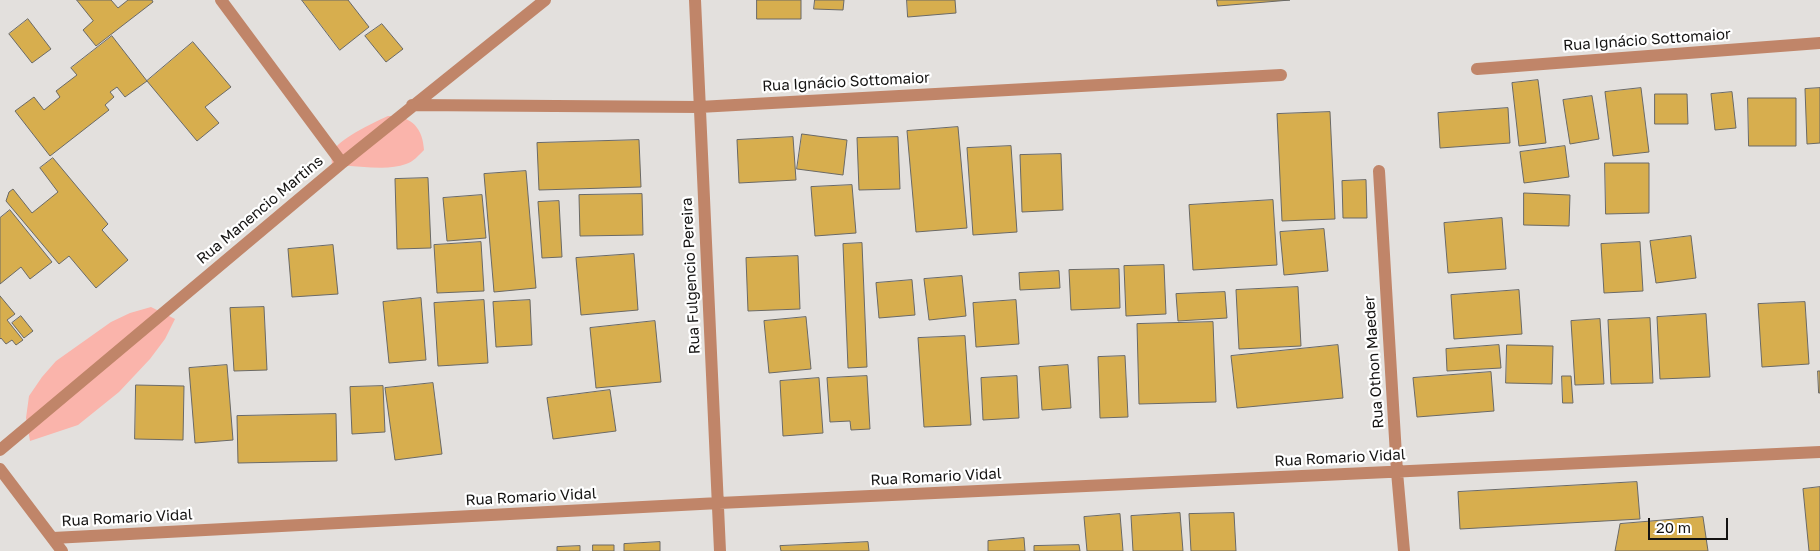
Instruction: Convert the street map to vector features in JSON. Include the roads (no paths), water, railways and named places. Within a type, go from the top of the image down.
[{"type":"street","points":[[221,0],[342,163]]},
{"type":"street","name":"Rua Manencio Martins","points":[[0,450],[412,105],[545,0]]},
{"type":"street","name":"Rua Fulgencio Pereira","points":[[695,0],[720,551]]},
{"type":"street","name":"Rua Ignácio Sottomaior","points":[[1477,68],[1820,43]]},
{"type":"street","name":"Rua Ignácio Sottomaior","points":[[412,105],[699,107],[1281,75]]},
{"type":"street","name":"Rua Othon Maeder","points":[[1379,171],[1397,472],[1404,551]]},
{"type":"street","name":"Rua Romario Vidal","points":[[53,538],[719,503],[1820,452]]},
{"type":"street","points":[[0,469],[62,551]]}]
